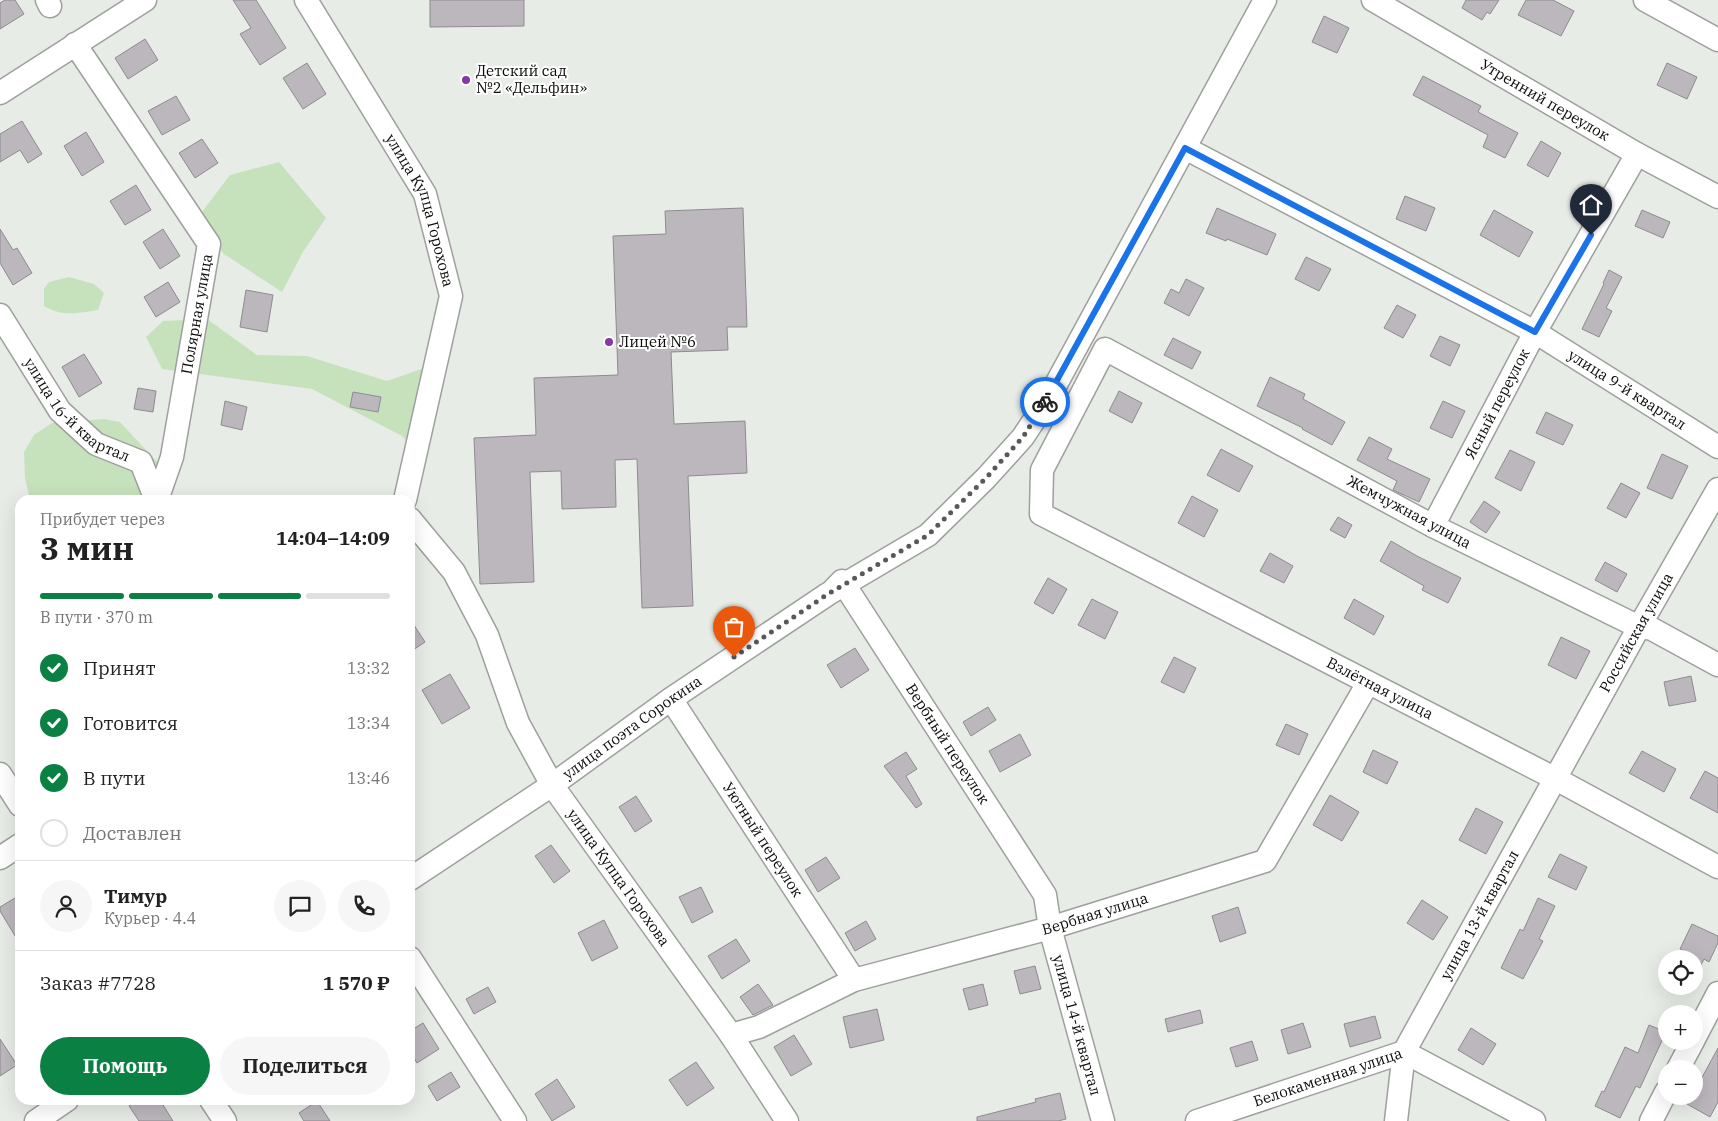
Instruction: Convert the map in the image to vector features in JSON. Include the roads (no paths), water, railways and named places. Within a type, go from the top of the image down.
[{"type":"street","points":[[0,93],[145,0]]},
{"type":"street","name":"улица Купца Горохова","points":[[306,0],[424,194],[451,296],[406,495]]},
{"type":"street","name":"улица поэта Сорокина","points":[[415,876],[552,785],[671,699],[828,594],[928,535],[986,478],[1023,437],[1048,398],[1265,0]]},
{"type":"street","name":"Утренний переулок","points":[[1373,0],[1637,154],[1718,196]]},
{"type":"street","points":[[1645,0],[1718,40]]},
{"type":"street","name":"Полярная улица","points":[[75,44],[209,244],[172,457],[159,495]]},
{"type":"street","name":"улица 9-й квартал","points":[[1185,148],[1535,332],[1718,447]]},
{"type":"street","name":"Ясный переулок","points":[[1433,526],[1535,332],[1637,154]]},
{"type":"street","name":"улица 16-й квартал","points":[[0,315],[60,411],[96,444],[141,462],[155,495]]},
{"type":"street","name":"Жемчужная улица","points":[[1105,349],[1433,526],[1639,627],[1652,629],[1718,665]]},
{"type":"street","name":"Взлётная улица","points":[[1105,349],[1042,470],[1041,514],[1556,778],[1718,868]]},
{"type":"street","name":"Российская улица","points":[[1556,778],[1718,489]]},
{"type":"street","name":"улица Купца Горохова","points":[[415,525],[454,572],[487,635],[518,723],[552,785],[731,1035],[787,1121]]},
{"type":"street","name":"Вербный переулок","points":[[828,594],[842,581],[1045,895],[1050,928]]},
{"type":"street","name":"Вербная улица","points":[[731,1035],[759,1027],[854,980],[1050,928],[1265,861],[1368,682]]},
{"type":"street","name":"Уютный переулок","points":[[671,699],[854,980]]},
{"type":"street","points":[[0,774],[15,797]]},
{"type":"street","name":"улица 13-й квартал","points":[[1404,1052],[1556,778]]},
{"type":"street","points":[[0,858],[15,848]]},
{"type":"street","name":"улица 14-й квартал","points":[[1050,928],[1103,1121]]},
{"type":"street","points":[[415,966],[515,1121]]},
{"type":"street","points":[[1703,1021],[1718,993]]},
{"type":"street","points":[[1396,1121],[1404,1052]]},
{"type":"street","name":"Белокаменная улица","points":[[1197,1121],[1404,1052],[1534,1121]]},
{"type":"street","points":[[36,1121],[60,1105]]},
{"type":"street","points":[[214,1105],[225,1121]]},
{"type":"street","points":[[1651,1121],[1659,1105]]},
{"type":"place","name":"Детский сад №2 «Дельфин»","points":[[466,80]]},
{"type":"place","name":"Лицей №6","points":[[609,342]]}]
